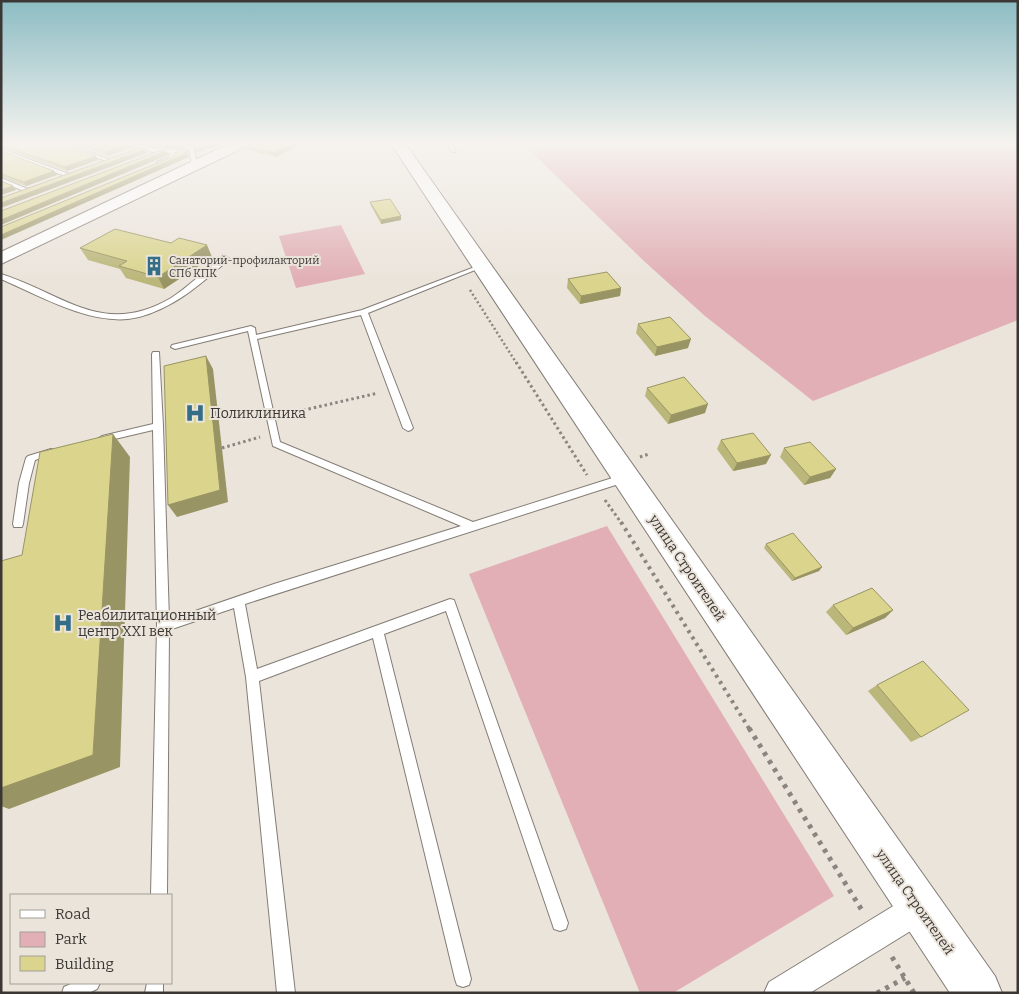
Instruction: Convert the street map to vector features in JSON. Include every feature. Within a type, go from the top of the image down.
[{"type":"main road","points":[[1,259],[147,188]]},
{"type":"main road","name":"улица Строителей","points":[[424,188],[471,270],[621,471],[978,993]]},
{"type":"street","points":[[780,993],[876,932],[919,908]]},
{"type":"lane","points":[[22,188],[26,190]]},
{"type":"lane","points":[[18,193],[30,188]]},
{"type":"lane","points":[[1,276],[82,310],[126,317],[145,313],[167,304],[227,259]]},
{"type":"lane","points":[[253,338],[364,312],[471,270]]},
{"type":"lane","points":[[364,312],[408,428]]},
{"type":"lane","points":[[175,347],[251,328],[276,444],[472,526]]},
{"type":"lane","points":[[156,354],[163,627],[158,894]]},
{"type":"lane","points":[[93,442],[159,426]]},
{"type":"lane","points":[[18,524],[24,483],[31,458],[64,448]]},
{"type":"lane","points":[[163,627],[239,600],[595,487],[621,471]]},
{"type":"lane","points":[[239,600],[252,677],[286,993]]},
{"type":"lane","points":[[252,677],[450,604],[560,923]]},
{"type":"lane","points":[[377,631],[463,979]]},
{"type":"lane","points":[[70,993],[89,984]]},
{"type":"path","points":[[471,270],[595,487],[613,509],[914,993]]},
{"type":"path","points":[[270,418],[393,389]]},
{"type":"path","points":[[222,448],[274,432]]},
{"type":"path","points":[[582,477],[621,471],[649,454]]},
{"type":"path","points":[[877,993],[905,978]]},
{"type":"green space","points":[[569,188],[1018,188],[1018,320],[813,401],[705,316],[645,262]]},
{"type":"green space","points":[[341,225],[365,274],[296,288],[279,236]]},
{"type":"green space","points":[[607,526],[834,896],[673,993],[640,993],[469,574]]},
{"type":"building","points":[[28,188],[40,188],[1,203],[1,198]]},
{"type":"building","points":[[61,188],[77,188],[1,220],[1,211]]},
{"type":"building","points":[[95,188],[107,188],[1,235],[1,227]]},
{"type":"building","points":[[390,199],[401,216],[381,220],[370,202]]},
{"type":"building","points":[[115,229],[171,243],[179,238],[207,245],[158,277],[119,266],[127,261],[80,248]]},
{"type":"building","points":[[607,272],[621,288],[581,296],[568,279]]},
{"type":"building","points":[[670,317],[691,339],[657,347],[638,324]]},
{"type":"building","name":"Поликлиника","points":[[206,356],[220,490],[168,505],[164,366]]},
{"type":"building","points":[[684,377],[708,404],[671,415],[647,388]]},
{"type":"building","points":[[753,433],[771,455],[737,463],[721,440]]},
{"type":"building","name":"Реабилитационный центр ХХI век","points":[[113,434],[93,755],[1,788],[1,561],[22,555],[40,452]]},
{"type":"building","points":[[810,442],[836,469],[810,477],[784,448]]},
{"type":"building","points":[[793,533],[822,567],[795,578],[766,544]]},
{"type":"building","points":[[872,588],[893,610],[853,628],[833,605]]},
{"type":"building","points":[[923,661],[969,710],[921,737],[877,685]]},
{"type":"place","name":"Санаторий-профилакторий СПб КПК","points":[[154,266]]},
{"type":"place","name":"Поликлиника","points":[[195,413]]},
{"type":"place","name":"Реабилитационный центр ХХI век","points":[[63,623]]}]
